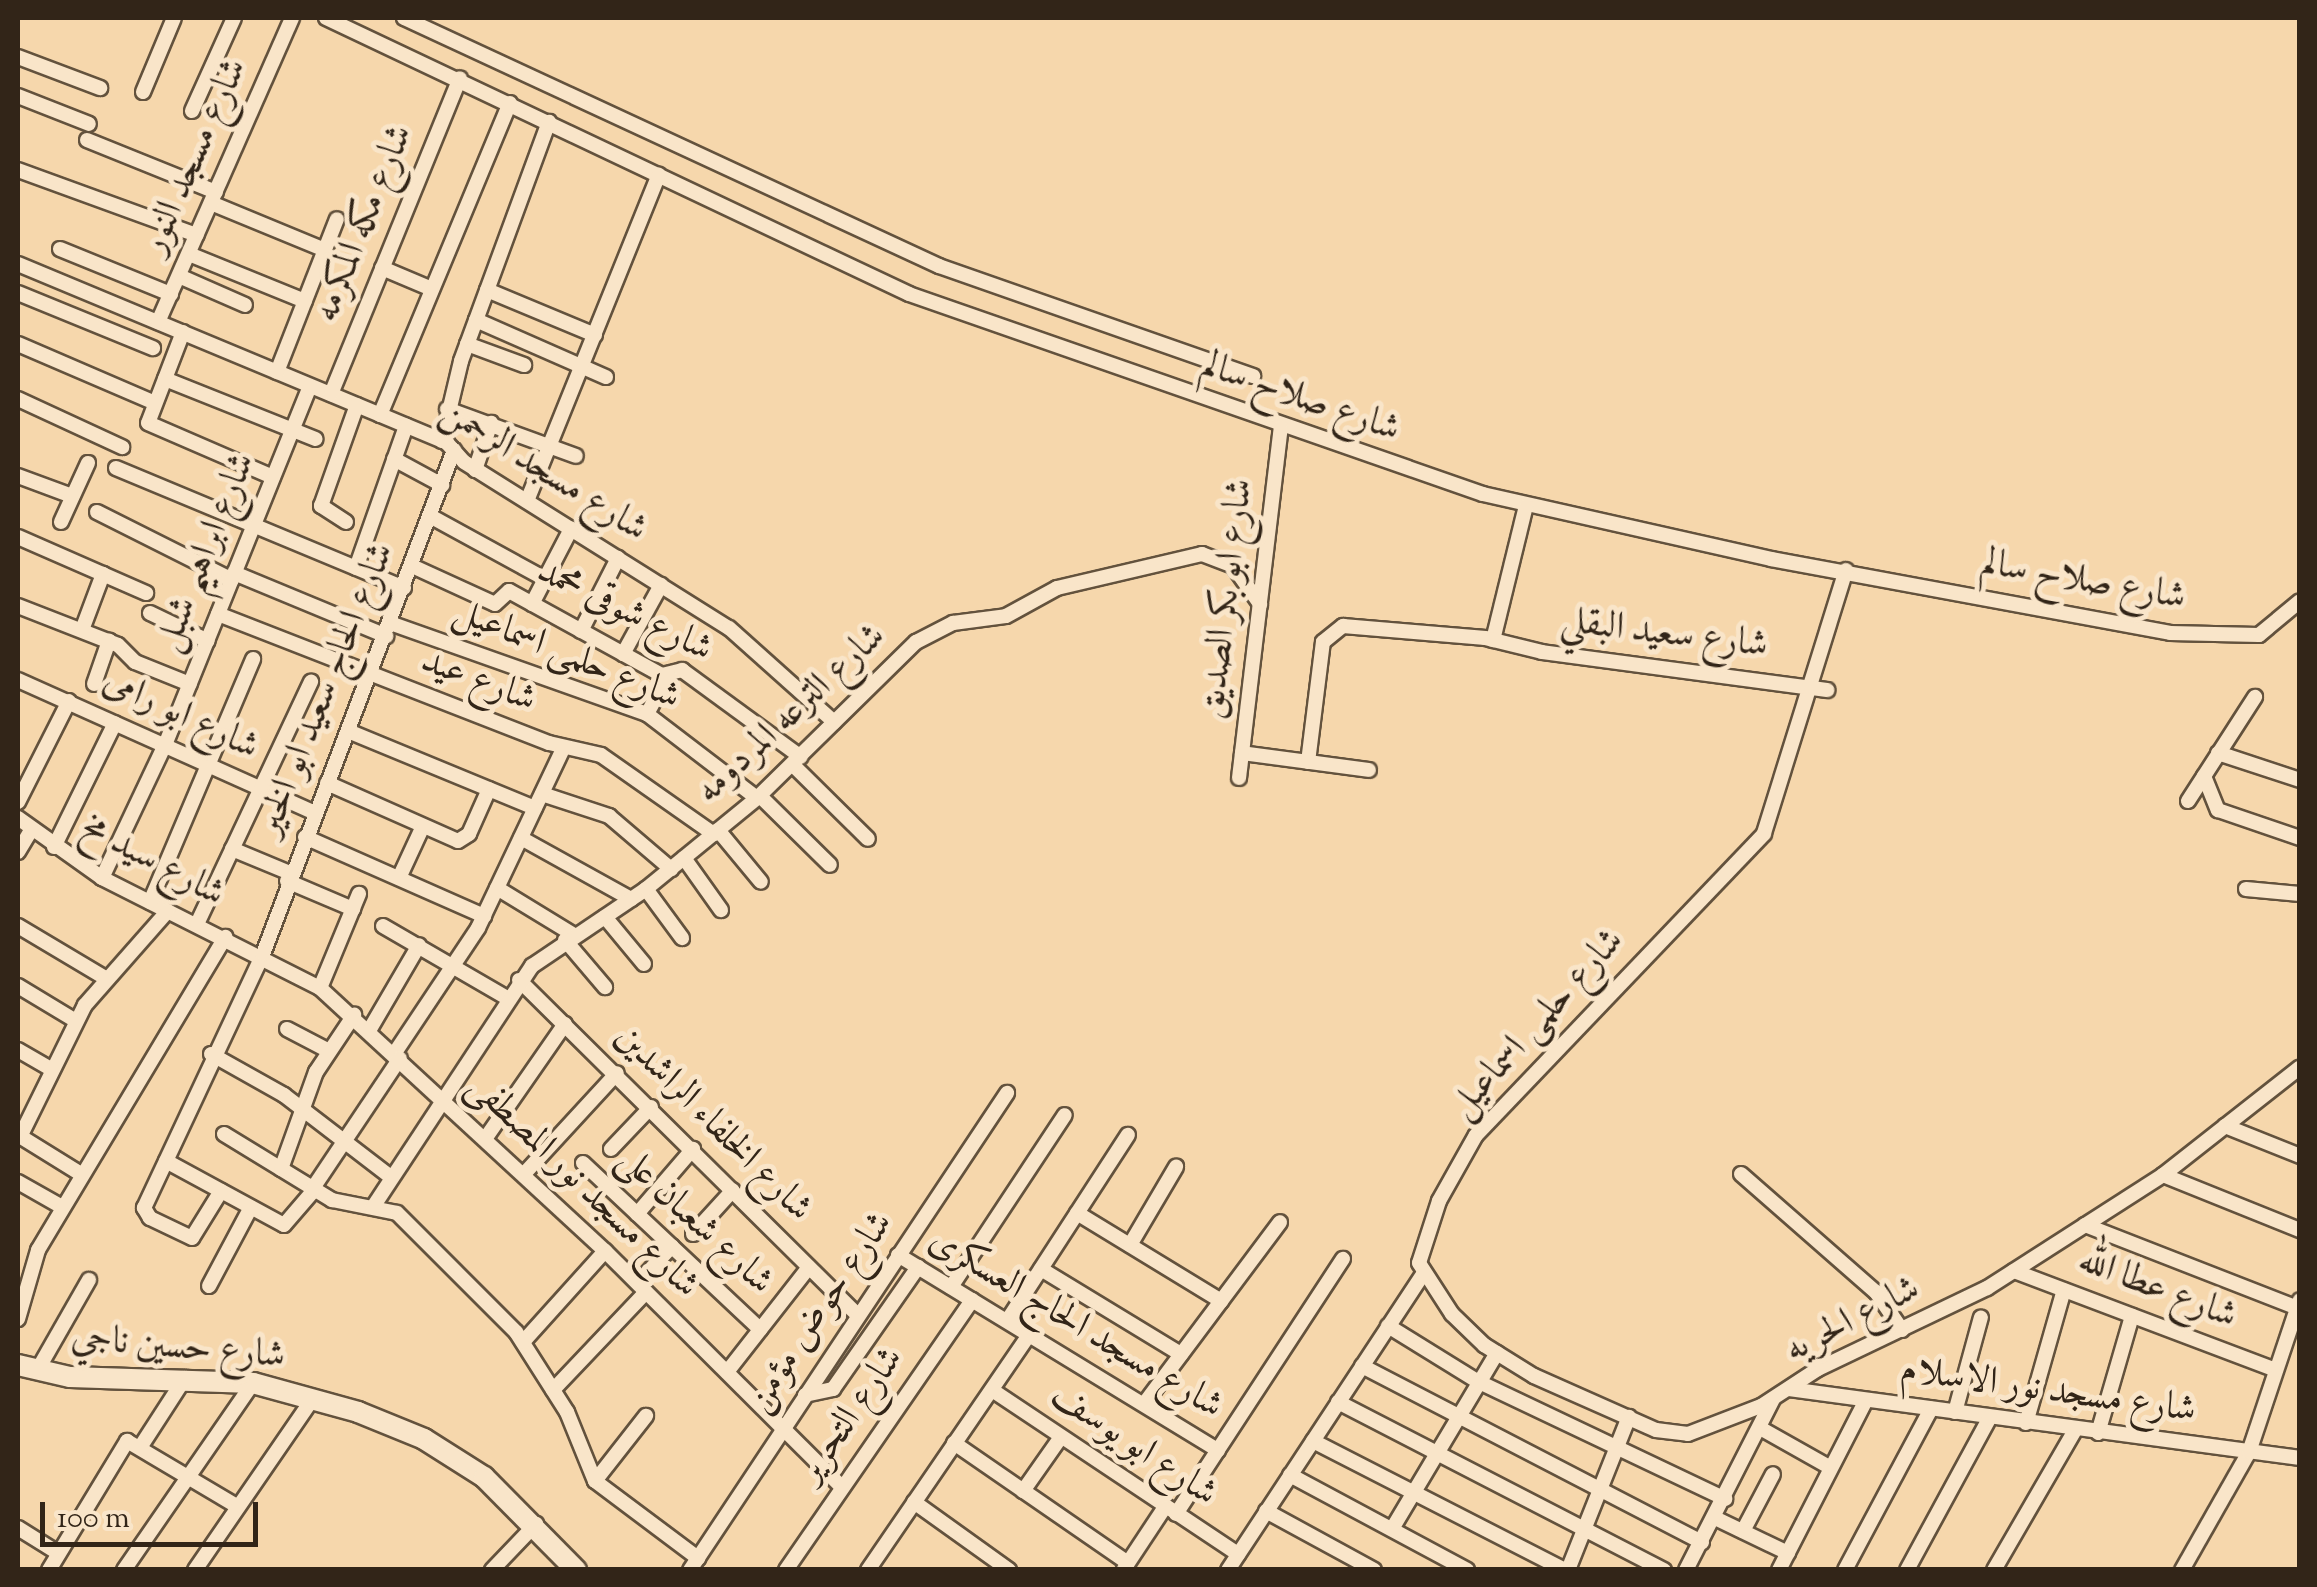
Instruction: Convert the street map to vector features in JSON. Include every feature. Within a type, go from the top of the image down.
[{"type":"street","points":[[143,92],[174,18]]},
{"type":"street","points":[[192,111],[234,18]]},
{"type":"street","name":"شارع مسجد النور","points":[[158,322],[292,18]]},
{"type":"street","name":"شارع صلاح سالم","points":[[326,18],[460,78],[909,294],[1281,428],[1526,506],[2221,639],[2271,630],[2300,601]]},
{"type":"street","points":[[404,18],[939,266],[1253,376]]},
{"type":"street","points":[[18,57],[100,88]]},
{"type":"street","name":"شارع مكه المكرمه","points":[[331,394],[460,78]]},
{"type":"street","points":[[18,96],[89,124]]},
{"type":"street","points":[[380,415],[510,102]]},
{"type":"street","name":"شارع الحاج سعيد ابو الخير","points":[[222,1192],[192,1238],[150,1218],[144,1203],[211,1054],[262,954],[288,877],[404,588],[442,485],[448,446],[447,409],[467,344],[549,122]]},
{"type":"street","points":[[87,140],[325,250]]},
{"type":"street","points":[[18,170],[196,236]]},
{"type":"street","points":[[527,502],[659,175]]},
{"type":"street","points":[[278,372],[337,219]]},
{"type":"street","points":[[60,250],[171,294]]},
{"type":"street","points":[[188,254],[305,302]]},
{"type":"street","name":"شارع مسجد الرحمن","points":[[18,264],[448,446],[475,470],[730,628],[834,722]]},
{"type":"street","points":[[382,268],[432,290]]},
{"type":"street","points":[[179,276],[245,305]]},
{"type":"street","points":[[487,290],[595,335]]},
{"type":"street","points":[[18,293],[153,348]]},
{"type":"street","points":[[476,320],[606,377]]},
{"type":"street","points":[[183,332],[150,424],[273,476]]},
{"type":"street","points":[[18,344],[156,403]]},
{"type":"street","points":[[467,344],[524,365]]},
{"type":"street","points":[[164,379],[316,440]]},
{"type":"street","name":"شارع ابراهيم شبل","points":[[102,878],[166,745],[310,386]]},
{"type":"street","points":[[18,399],[122,446]]},
{"type":"street","points":[[346,522],[320,506],[357,405]]},
{"type":"street","points":[[447,409],[576,456]]},
{"type":"street","points":[[475,470],[491,423]]},
{"type":"street","points":[[356,568],[406,426]]},
{"type":"street","name":"شارع ابو بكر الصديق","points":[[1239,778],[1281,428]]},
{"type":"street","points":[[394,459],[442,485]]},
{"type":"street","points":[[61,522],[88,464]]},
{"type":"street","points":[[116,468],[404,588]]},
{"type":"street","points":[[18,476],[72,496]]},
{"type":"street","points":[[1494,640],[1526,506]]},
{"type":"street","name":"شارع حلمى اسماعيل","points":[[97,512],[233,576],[647,714],[759,797],[830,865]]},
{"type":"street","points":[[430,516],[545,579]]},
{"type":"street","points":[[532,604],[572,529]]},
{"type":"street","points":[[18,537],[146,594]]},
{"type":"street","name":"شارع الترعه المردومه","points":[[374,1207],[440,1096],[519,980],[570,937],[646,889],[759,797],[933,632],[1006,616],[1058,588],[1214,555],[1233,566],[1260,604]]},
{"type":"street","points":[[581,631],[618,558]]},
{"type":"street","name":"شارع شوقى محمد","points":[[412,566],[493,603],[506,590],[668,676],[682,670],[797,761]]},
{"type":"street","name":"شارع حلمى اسماعيل","points":[[1228,1570],[1423,1274],[1422,1238],[1476,1136],[1764,834],[1846,570]]},
{"type":"street","points":[[82,630],[102,574]]},
{"type":"street","points":[[623,654],[661,584]]},
{"type":"street","points":[[18,606],[109,641],[135,662],[190,684]]},
{"type":"street","points":[[150,613],[208,640]]},
{"type":"street","name":"شارع عيد","points":[[218,614],[370,676],[620,764],[716,832],[761,882]]},
{"type":"street","name":"شارع سعيد البقلي","points":[[1308,762],[1323,642],[1333,630],[1353,627],[1494,640],[1526,650],[1827,690]]},
{"type":"street","points":[[94,684],[109,641]]},
{"type":"street","points":[[150,902],[211,766],[253,659]]},
{"type":"street","points":[[647,714],[668,676]]},
{"type":"street","name":"شارع ابو رامى","points":[[18,680],[315,813]]},
{"type":"street","points":[[196,924],[311,682]]},
{"type":"street","points":[[2188,801],[2255,697]]},
{"type":"street","points":[[18,802],[69,701]]},
{"type":"street","points":[[54,847],[116,723]]},
{"type":"street","points":[[348,731],[489,790],[609,816],[671,869]]},
{"type":"street","points":[[166,1160],[284,1225],[314,1188],[450,963],[484,916],[564,747]]},
{"type":"street","points":[[1242,753],[1369,770]]},
{"type":"street","points":[[2218,754],[2300,780]]},
{"type":"street","points":[[797,761],[868,839]]},
{"type":"street","points":[[2204,776],[2218,810],[2300,838]]},
{"type":"street","points":[[327,783],[423,826],[464,838],[489,790]]},
{"type":"street","name":"شارع سيد مخ","points":[[18,818],[102,878],[262,954]]},
{"type":"street","points":[[399,878],[423,826]]},
{"type":"street","points":[[18,852],[31,830]]},
{"type":"street","points":[[305,837],[484,916]]},
{"type":"street","points":[[521,838],[631,899]]},
{"type":"street","points":[[232,849],[353,909]]},
{"type":"street","points":[[684,858],[722,910]]},
{"type":"street","points":[[497,888],[570,937],[604,987]]},
{"type":"street","points":[[646,889],[682,938]]},
{"type":"street","points":[[2246,889],[2300,894]]},
{"type":"street","points":[[320,988],[359,894]]},
{"type":"street","points":[[81,1174],[19,1136],[76,1021],[106,979],[168,911]]},
{"type":"street","points":[[605,917],[644,964]]},
{"type":"street","points":[[18,926],[106,979]]},
{"type":"street","points":[[384,926],[507,998]]},
{"type":"street","points":[[18,1319],[31,1264],[225,937]]},
{"type":"street","points":[[370,1028],[419,945]]},
{"type":"street","name":"شارع مسجد نور المصطفى","points":[[262,954],[320,988],[370,1028],[605,1251],[842,1487]]},
{"type":"street","name":"شارع الخلفاء الراشدين","points":[[519,980],[858,1316]]},
{"type":"street","points":[[18,986],[76,1021]]},
{"type":"street","points":[[282,1168],[329,1051],[354,1014]]},
{"type":"street","points":[[485,1139],[565,1024]]},
{"type":"street","points":[[287,1029],[329,1051]]},
{"type":"street","points":[[18,1050],[52,1070]]},
{"type":"street","points":[[211,1054],[303,1109],[391,1177]]},
{"type":"street","name":"شارع الحريه","points":[[1423,1274],[1452,1314],[1497,1353],[1629,1417],[1670,1434],[1688,1434],[1774,1398],[2014,1271],[2163,1174],[2292,1081],[2300,1066]]},
{"type":"street","points":[[524,1174],[617,1074]]},
{"type":"street","name":"شارع حوض مؤمن","points":[[694,1564],[1006,1093]]},
{"type":"street","points":[[611,1150],[651,1107]]},
{"type":"street","points":[[951,1287],[1065,1115]]},
{"type":"street","points":[[2225,1126],[2300,1156]]},
{"type":"street","points":[[224,1134],[342,1204],[397,1213],[523,1342],[553,1390],[594,1481],[694,1564]]},
{"type":"street","points":[[1008,1322],[1128,1135]]},
{"type":"street","points":[[637,1214],[693,1150]]},
{"type":"street","name":"شارع شعبان على","points":[[582,1162],[760,1329]]},
{"type":"street","points":[[1130,1246],[1176,1167]]},
{"type":"street","points":[[1741,1174],[1876,1292],[1902,1330]]},
{"type":"street","points":[[2163,1174],[2300,1230]]},
{"type":"street","points":[[18,1182],[62,1207]]},
{"type":"street","points":[[693,1234],[733,1190]]},
{"type":"street","points":[[210,1286],[250,1208]]},
{"type":"street","points":[[1078,1214],[1221,1301]]},
{"type":"street","points":[[1144,1404],[1280,1222]]},
{"type":"street","points":[[2085,1225],[2299,1306],[2248,1452],[2182,1570]]},
{"type":"street","points":[[553,1390],[642,1288],[672,1246]]},
{"type":"street","points":[[523,1342],[605,1251]]},
{"type":"street","name":"شارع مسجد الحاج العسكرى","points":[[898,1255],[1218,1450]]},
{"type":"street","points":[[954,1443],[1126,1566],[1218,1450],[1342,1259]]},
{"type":"street","points":[[726,1372],[809,1267]]},
{"type":"street","points":[[806,1395],[833,1390],[918,1267]]},
{"type":"street","points":[[1041,1269],[1181,1354]]},
{"type":"street","name":"شارع عطا الله","points":[[2014,1271],[2276,1370]]},
{"type":"street","points":[[27,1368],[88,1280]]},
{"type":"street","points":[[2026,1422],[2064,1290]]},
{"type":"street","name":"شارع التحرير","points":[[786,1570],[972,1300]]},
{"type":"street","points":[[2098,1433],[2132,1316]]},
{"type":"street","points":[[1955,1412],[1981,1317]]},
{"type":"street","points":[[1388,1326],[1477,1381],[1725,1498]]},
{"type":"street","points":[[876,1567],[914,1502],[1029,1334]]},
{"type":"street","points":[[1392,1529],[1417,1494],[1456,1414],[1497,1353]]},
{"type":"street","points":[[1362,1366],[1702,1542]]},
{"type":"street","name":"شارع حسين ناجي","points":[[27,1368],[104,1380],[185,1377],[253,1383],[392,1425],[454,1456],[536,1524],[576,1570]]},
{"type":"street","points":[[141,1446],[185,1377]]},
{"type":"street","points":[[124,1570],[253,1383]]},
{"type":"street","name":"شارع مسجد نور الاسلام","points":[[1788,1389],[2300,1458]]},
{"type":"street","name":"شارع ابو يوسف","points":[[992,1390],[1238,1554]]},
{"type":"street","points":[[195,1570],[235,1505],[313,1398]]},
{"type":"street","points":[[1686,1570],[1774,1398]]},
{"type":"street","points":[[1779,1570],[1866,1400]]},
{"type":"street","points":[[1338,1402],[1664,1570]]},
{"type":"street","points":[[1845,1570],[1931,1409]]},
{"type":"street","points":[[594,1481],[646,1416]]},
{"type":"street","points":[[1313,1441],[1566,1570],[1629,1417]]},
{"type":"street","points":[[1907,1570],[1990,1417]]},
{"type":"street","points":[[1760,1428],[1832,1468]]},
{"type":"street","points":[[1994,1570],[2075,1430]]},
{"type":"street","points":[[1023,1491],[1060,1437]]},
{"type":"street","points":[[50,1570],[120,1445],[141,1446],[235,1505]]},
{"type":"street","points":[[1743,1532],[1773,1474]]},
{"type":"street","points":[[1290,1475],[1468,1570]]},
{"type":"street","points":[[914,1502],[1009,1570]]},
{"type":"street","points":[[1266,1512],[1374,1570]]},
{"type":"street","points":[[1715,1518],[1788,1553]]},
{"type":"street","points":[[492,1570],[536,1524]]},
{"type":"street","points":[[18,1528],[58,1552]]}]
